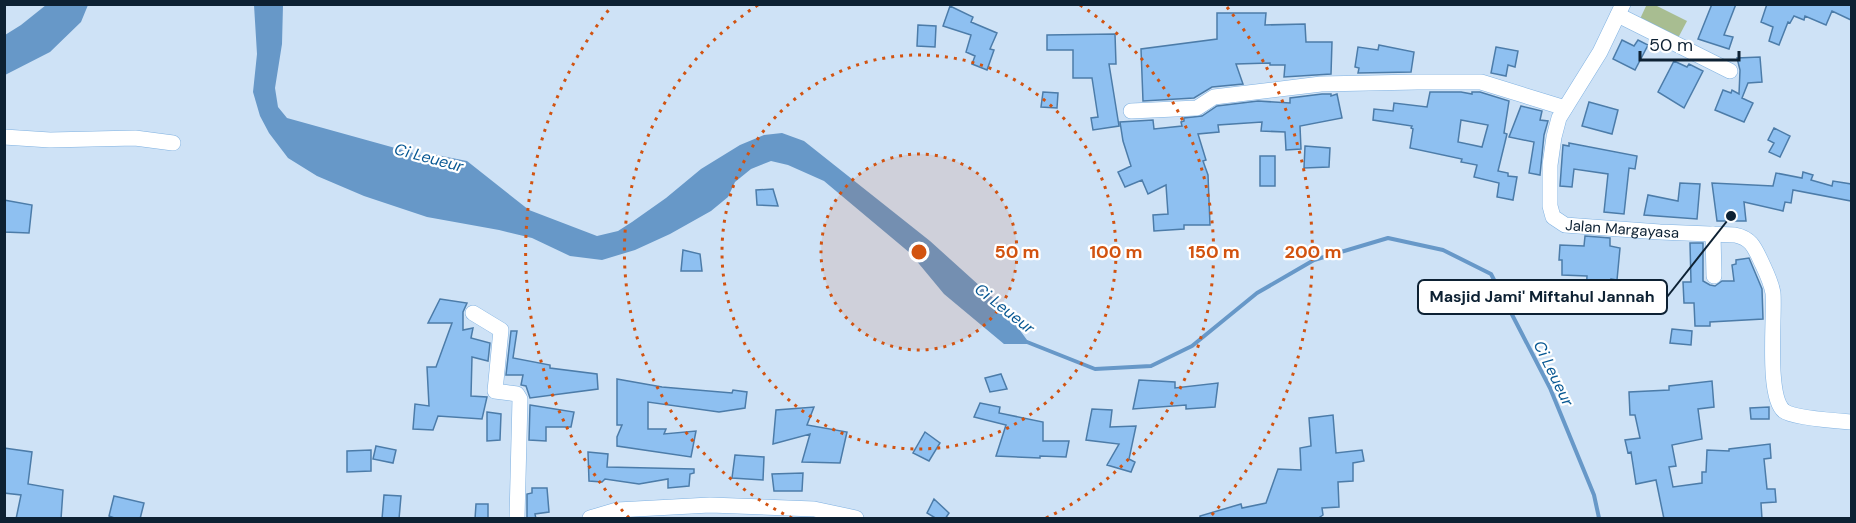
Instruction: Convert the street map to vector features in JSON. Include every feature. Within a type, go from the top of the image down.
[{"type":"street","points":[[1621,10],[1730,71]]},
{"type":"street","name":"Jalan Margayasa","points":[[1621,10],[1600,51],[1559,118],[1551,152],[1550,206],[1556,221],[1565,225],[1610,229],[1735,235],[1750,241],[1770,282],[1773,305],[1773,363],[1780,407],[1794,415],[1851,423]]},
{"type":"street","points":[[1131,111],[1197,108],[1214,97],[1321,84],[1417,82],[1481,82],[1565,108]]},
{"type":"street","points":[[4,137],[50,140],[135,138],[173,143]]},
{"type":"street","points":[[1713,234],[1714,276]]},
{"type":"street","points":[[473,313],[501,330],[495,392],[517,394],[520,399],[517,519]]},
{"type":"street","points":[[590,519],[617,510],[710,505],[814,509],[856,519]]},
{"type":"green space","points":[[1647,4],[1655,5],[1687,21],[1677,40],[1639,21]]},
{"type":"water","points":[[46,5],[88,5],[81,22],[50,52],[5,75],[5,35]]},
{"type":"water","points":[[254,5],[283,5],[282,44],[275,88],[278,107],[287,118],[424,156],[437,155],[467,161],[529,210],[597,236],[618,231],[666,198],[701,169],[740,145],[764,135],[782,133],[804,141],[930,241],[1002,306],[1030,344],[1004,344],[944,294],[910,253],[824,181],[788,165],[771,161],[751,169],[735,182],[728,197],[711,211],[635,250],[602,260],[570,256],[532,238],[427,217],[364,196],[317,176],[288,158],[269,133],[260,116],[253,92],[257,54]]},
{"type":"building","points":[[1712,4],[1736,4],[1724,35],[1733,37],[1729,49],[1698,39]]},
{"type":"building","points":[[1767,4],[1851,4],[1851,20],[1832,11],[1826,25],[1805,16],[1804,20],[1794,16],[1790,23],[1788,22],[1779,45],[1769,41],[1773,27],[1761,22]]},
{"type":"building","points":[[950,6],[973,17],[971,22],[997,33],[990,49],[994,50],[987,70],[972,64],[975,56],[966,52],[971,35],[943,26]]},
{"type":"building","points":[[1217,13],[1266,13],[1265,25],[1305,24],[1306,42],[1332,42],[1331,74],[1284,77],[1285,65],[1236,64],[1243,84],[1212,87],[1194,98],[1143,101],[1141,49],[1217,39]]},
{"type":"building","points":[[918,25],[936,26],[935,47],[917,46]]},
{"type":"building","points":[[1115,34],[1116,64],[1109,64],[1119,126],[1093,130],[1091,118],[1098,117],[1092,78],[1073,78],[1073,50],[1047,50],[1047,35]]},
{"type":"building","points":[[1622,40],[1634,46],[1638,40],[1648,45],[1635,70],[1613,59]]},
{"type":"building","points":[[1379,45],[1414,52],[1411,72],[1358,73],[1359,68],[1355,67],[1358,47],[1378,50]]},
{"type":"building","points":[[1496,47],[1518,51],[1515,67],[1508,65],[1506,76],[1491,73]]},
{"type":"building","points":[[1760,57],[1762,82],[1748,83],[1742,98],[1753,103],[1744,122],[1715,110],[1723,90],[1731,93],[1732,90],[1739,94],[1740,70],[1737,58]]},
{"type":"building","points":[[1674,61],[1687,67],[1689,64],[1703,71],[1684,108],[1658,92]]},
{"type":"building","points":[[1043,92],[1058,93],[1057,108],[1041,107]]},
{"type":"building","points":[[1430,92],[1472,94],[1472,92],[1480,92],[1509,101],[1504,133],[1507,134],[1498,171],[1517,177],[1513,200],[1497,197],[1499,183],[1474,177],[1477,165],[1461,162],[1462,159],[1410,148],[1412,126],[1373,120],[1374,109],[1393,111],[1394,103],[1427,107]],"holes":[[[1461,120],[1488,125],[1482,147],[1458,142]]]},
{"type":"building","points":[[1331,94],[1331,96],[1337,94],[1342,118],[1300,126],[1301,149],[1286,150],[1285,132],[1261,131],[1262,122],[1218,125],[1219,132],[1198,134],[1208,175],[1210,225],[1184,225],[1184,229],[1154,231],[1153,215],[1168,214],[1166,185],[1148,194],[1142,180],[1125,187],[1118,172],[1131,166],[1120,122],[1153,120],[1154,129],[1182,126],[1181,122],[1184,118],[1202,116],[1217,106],[1258,101],[1290,103],[1290,98]]},
{"type":"building","points":[[1589,102],[1618,110],[1612,134],[1582,126]]},
{"type":"building","points":[[1521,106],[1542,111],[1540,120],[1548,121],[1544,135],[1540,175],[1529,173],[1534,142],[1509,137]]},
{"type":"building","points":[[1774,128],[1790,136],[1780,157],[1769,152],[1774,143],[1768,140]]},
{"type":"building","points":[[1569,143],[1637,156],[1635,169],[1629,168],[1624,214],[1604,212],[1608,174],[1574,169],[1572,187],[1560,186],[1563,145],[1569,146]]},
{"type":"building","points":[[1305,146],[1330,148],[1329,167],[1304,168]]},
{"type":"building","points":[[1260,156],[1275,156],[1275,186],[1260,186]]},
{"type":"building","points":[[1803,172],[1813,175],[1811,180],[1832,186],[1833,181],[1851,184],[1851,201],[1793,190],[1791,203],[1785,202],[1783,211],[1744,202],[1746,221],[1717,221],[1712,183],[1773,186],[1776,173],[1802,178]]},
{"type":"building","points":[[1680,183],[1700,184],[1697,219],[1644,215],[1648,195],[1678,201]]},
{"type":"building","points":[[773,189],[778,206],[757,205],[756,190]]},
{"type":"building","points":[[4,200],[32,205],[29,233],[4,232]]},
{"type":"building","points":[[1585,236],[1610,238],[1610,246],[1620,248],[1617,280],[1611,279],[1610,298],[1586,297],[1587,276],[1562,275],[1562,260],[1559,260],[1560,245],[1584,246]]},
{"type":"building","points":[[1690,243],[1703,243],[1703,281],[1710,285],[1715,286],[1722,281],[1734,281],[1732,265],[1736,264],[1736,260],[1749,258],[1762,289],[1763,319],[1710,322],[1710,326],[1695,326],[1694,303],[1684,303],[1683,282],[1691,282]]},
{"type":"building","points":[[683,250],[700,254],[702,271],[681,271]]},
{"type":"building","points":[[440,299],[467,303],[463,312],[463,330],[473,328],[471,338],[490,343],[488,361],[472,357],[471,396],[487,397],[482,419],[438,416],[433,430],[413,429],[415,404],[429,406],[427,367],[436,367],[452,323],[428,323]]},
{"type":"building","points":[[1672,329],[1692,331],[1691,345],[1670,343]]},
{"type":"building","points":[[511,331],[517,331],[513,358],[550,365],[550,368],[597,374],[598,389],[530,398],[526,386],[521,385],[523,375],[506,375]]},
{"type":"building","points":[[1001,374],[1007,389],[990,392],[985,378]]},
{"type":"building","points":[[617,379],[662,387],[732,393],[733,390],[747,392],[745,408],[719,412],[648,402],[648,429],[666,429],[664,434],[696,431],[691,457],[617,446],[617,437],[622,425],[617,425]]},
{"type":"building","points":[[1139,380],[1175,382],[1175,388],[1218,383],[1215,407],[1186,409],[1186,405],[1133,409]]},
{"type":"building","points":[[1712,381],[1714,407],[1698,409],[1702,439],[1672,445],[1676,466],[1669,467],[1673,487],[1702,483],[1702,472],[1706,472],[1707,450],[1729,451],[1729,449],[1770,444],[1771,458],[1764,459],[1767,489],[1775,489],[1776,502],[1761,503],[1762,519],[1664,519],[1656,480],[1636,484],[1631,452],[1628,453],[1625,440],[1640,438],[1635,415],[1630,415],[1629,392],[1669,390],[1669,386]]},
{"type":"building","points":[[980,403],[1000,407],[999,413],[1043,422],[1043,441],[1069,441],[1066,457],[996,456],[1006,425],[974,417]]},
{"type":"building","points":[[530,405],[574,412],[571,427],[546,427],[546,441],[529,440]]},
{"type":"building","points":[[814,407],[807,425],[847,432],[840,463],[802,462],[810,434],[773,444],[776,410]]},
{"type":"building","points":[[1769,407],[1769,419],[1751,419],[1750,408]]},
{"type":"building","points":[[1092,409],[1112,410],[1110,427],[1136,426],[1129,459],[1135,462],[1131,472],[1107,465],[1119,444],[1086,440]]},
{"type":"building","points":[[487,412],[501,414],[500,440],[487,441]]},
{"type":"building","points":[[1333,415],[1336,453],[1362,450],[1364,461],[1353,463],[1353,481],[1338,482],[1339,507],[1322,508],[1323,515],[1317,519],[1200,519],[1200,516],[1241,504],[1242,508],[1266,503],[1278,469],[1301,470],[1300,448],[1311,446],[1309,418]]},
{"type":"building","points":[[925,432],[940,443],[929,461],[913,453]]},
{"type":"building","points":[[376,446],[396,450],[393,463],[373,459]]},
{"type":"building","points":[[4,448],[32,452],[28,484],[63,490],[61,519],[16,519],[21,495],[4,493]]},
{"type":"building","points":[[371,450],[371,471],[347,472],[347,451]]},
{"type":"building","points":[[588,452],[608,454],[607,467],[694,469],[694,473],[690,474],[689,486],[668,488],[668,479],[639,484],[605,479],[602,482],[589,481]]},
{"type":"building","points":[[735,455],[764,457],[763,480],[732,478]]},
{"type":"building","points":[[803,473],[802,491],[774,491],[772,474]]},
{"type":"building","points":[[532,488],[547,488],[549,512],[535,514],[536,519],[527,519],[527,494],[532,493]]},
{"type":"building","points":[[384,495],[401,496],[399,519],[382,519]]},
{"type":"building","points":[[114,496],[144,503],[140,519],[117,519],[109,516]]},
{"type":"building","points":[[934,499],[949,513],[945,519],[937,519],[927,513]]},
{"type":"building","points":[[476,504],[488,504],[488,519],[475,519]]},
{"type":"waterway","name":"Ci Leueur","points":[[1027,342],[1095,369],[1151,366],[1192,346],[1257,293],[1314,260],[1388,238],[1443,250],[1491,274],[1550,388],[1594,495],[1599,518]]},
{"type":"place","name":"Masjid Jami' Miftahul Jannah","points":[[1731,216]]}]
